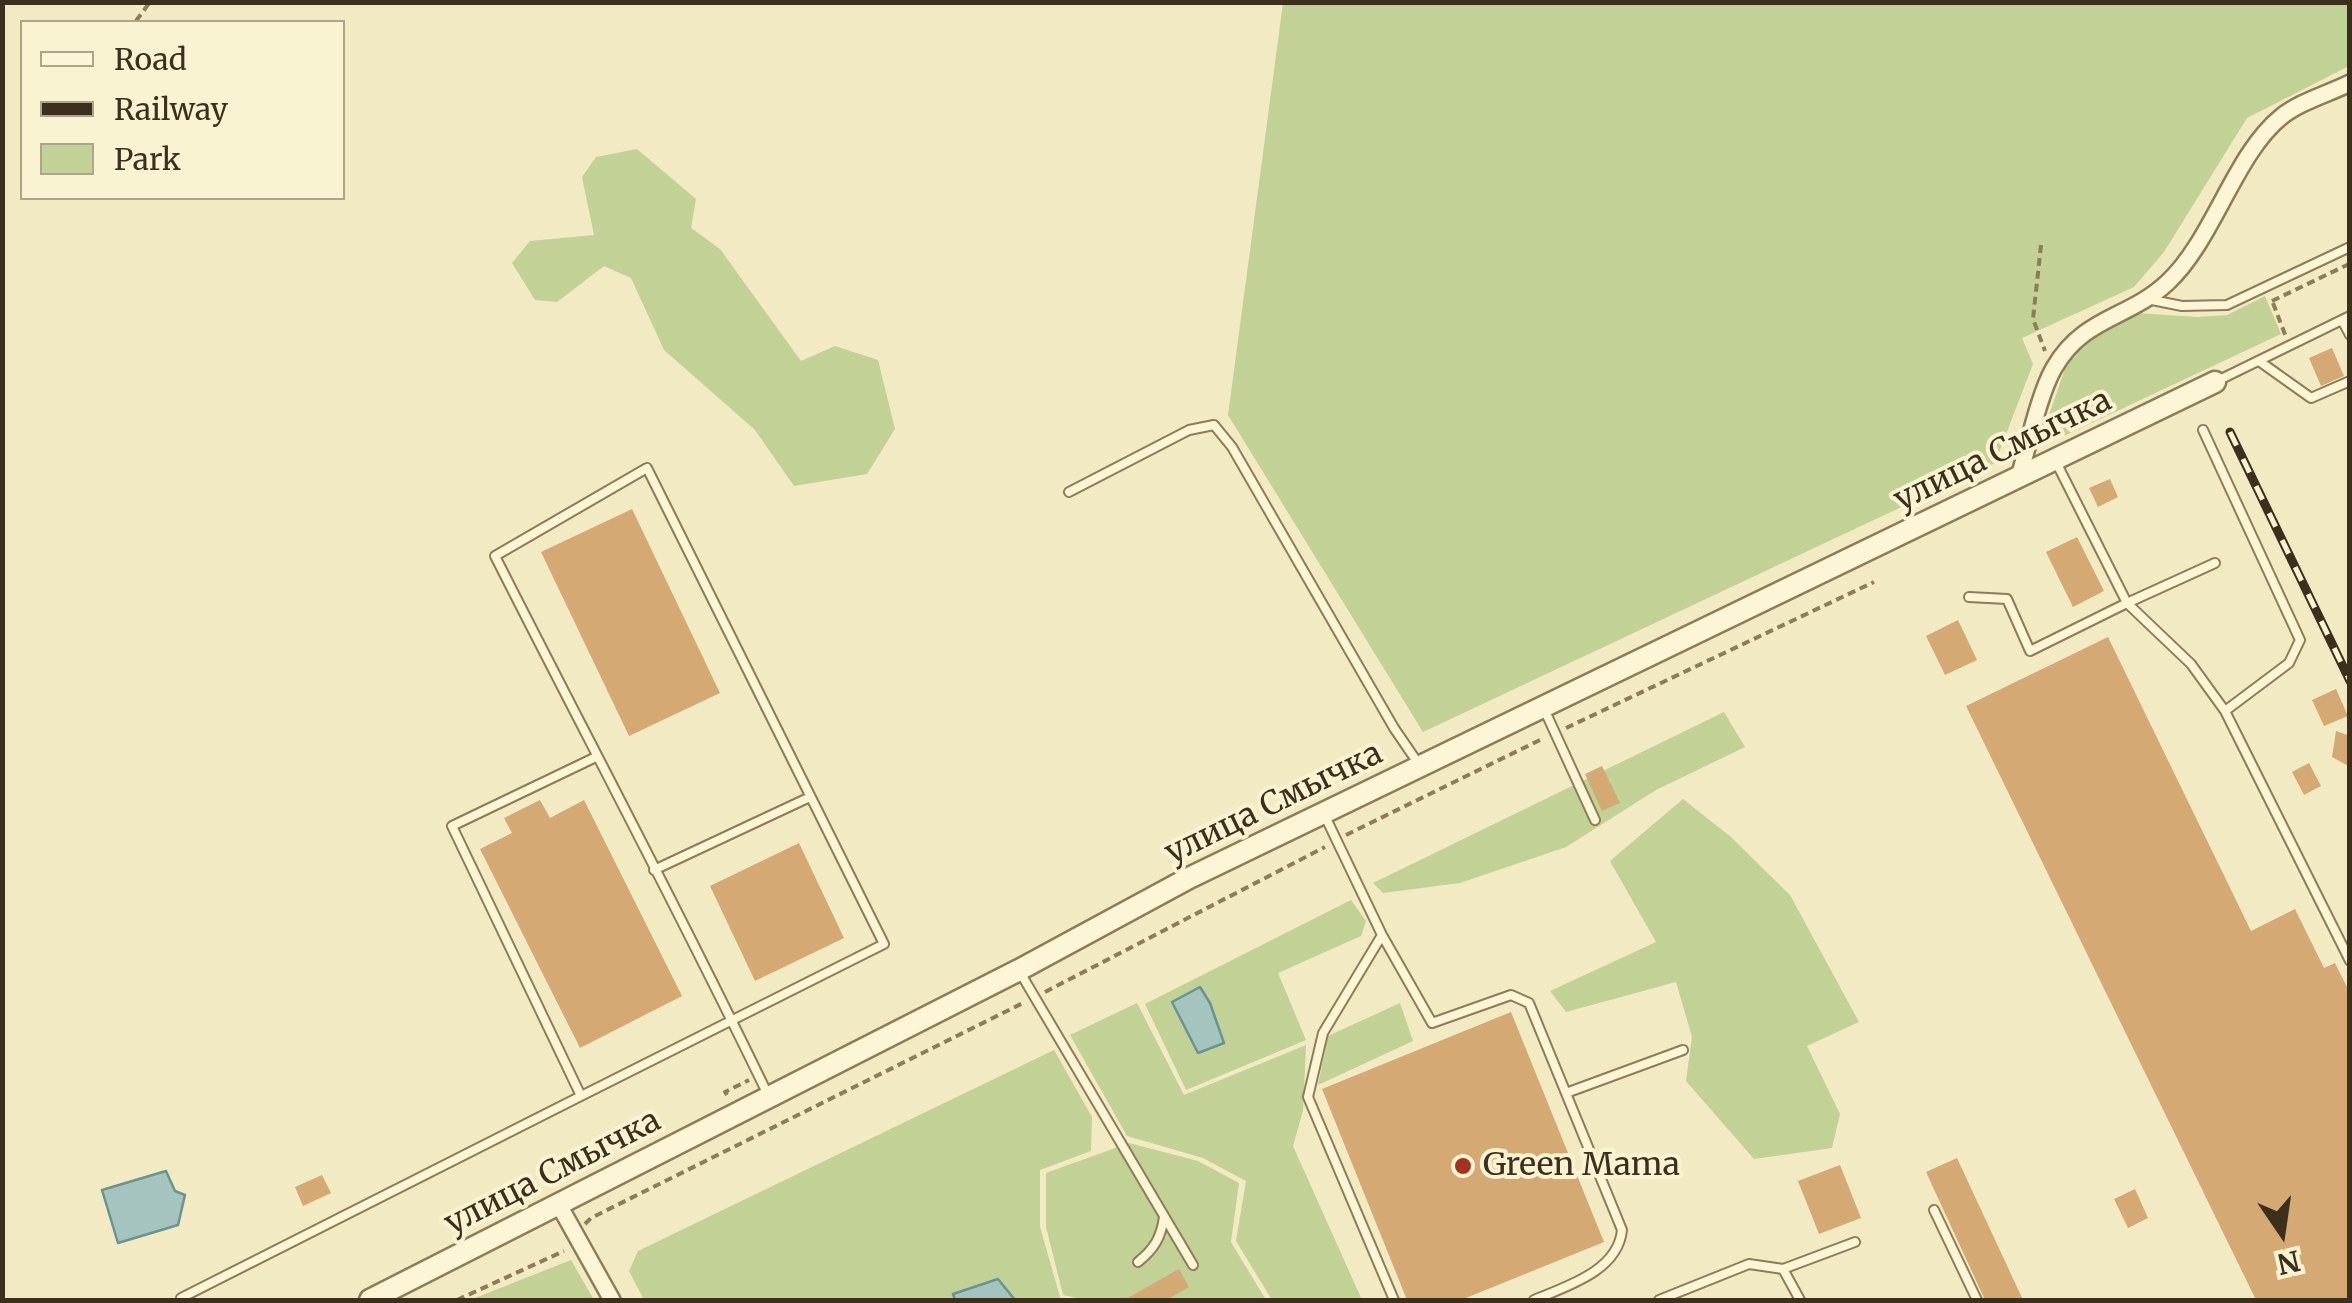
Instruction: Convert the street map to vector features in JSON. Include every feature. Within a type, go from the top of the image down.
[{"type":"street","points":[[2018,478],[2052,370],[2080,333],[2147,299],[2170,280],[2188,258],[2264,136],[2282,116],[2350,83]]},
{"type":"street","name":"улица Смычка","points":[[370,1300],[1019,970],[1189,878],[2216,382]]},
{"type":"street","points":[[559,1205],[612,1300]]},
{"type":"lane","points":[[2147,299],[2182,306],[2227,305],[2350,248]]},
{"type":"lane","points":[[2216,382],[2346,318],[2350,335]]},
{"type":"lane","points":[[2259,360],[2311,398],[2350,381]]},
{"type":"lane","points":[[1069,492],[1189,430],[1214,425],[1232,446],[1394,728],[1420,766]]},
{"type":"lane","points":[[2203,430],[2300,640],[2289,663],[2225,711]]},
{"type":"lane","points":[[2055,460],[2128,603],[2192,664],[2225,711],[2350,960]]},
{"type":"lane","points":[[182,1298],[730,1019],[884,944],[646,468],[494,556],[730,1019],[768,1095]]},
{"type":"lane","points":[[1969,597],[2007,599],[2030,651],[2215,564]]},
{"type":"lane","points":[[1543,707],[1595,820]]},
{"type":"lane","points":[[581,1096],[452,826],[596,757]]},
{"type":"lane","points":[[654,870],[810,796]]},
{"type":"lane","points":[[1323,813],[1382,936],[1432,1023],[1511,995],[1528,1003],[1622,1230],[1621,1246],[1590,1276],[1534,1300]]},
{"type":"lane","points":[[1382,936],[1322,1033],[1308,1096],[1394,1300]]},
{"type":"lane","points":[[1019,970],[1193,1265]]},
{"type":"lane","points":[[1566,1093],[1683,1050]]},
{"type":"lane","points":[[1934,1210],[1977,1300]]},
{"type":"lane","points":[[1138,1262],[1154,1249],[1164,1217]]},
{"type":"lane","points":[[1659,1300],[1750,1264],[1784,1269],[1854,1242]]},
{"type":"lane","points":[[1784,1269],[1800,1300]]},
{"type":"path","points":[[2041,246],[2033,319],[2052,370]]},
{"type":"path","points":[[2285,334],[2272,302],[2350,264]]},
{"type":"path","points":[[457,1300],[563,1252],[591,1218],[1035,997],[1336,841],[1874,582]]},
{"type":"green space","points":[[1283,3],[2349,3],[2349,66],[2247,118],[2164,252],[2134,287],[2022,338],[2033,364],[1995,463],[1423,732],[1228,415]]},
{"type":"green space","points":[[637,149],[696,199],[691,228],[720,249],[801,361],[835,346],[878,360],[895,429],[867,474],[794,486],[755,430],[664,350],[631,278],[604,266],[557,302],[535,300],[512,263],[530,241],[594,235],[582,177],[596,157]]},
{"type":"green space","points":[[2265,296],[2281,334],[2066,435],[2057,436],[2050,431],[2047,421],[2067,363],[2099,332],[2136,313],[2227,315]]},
{"type":"green space","points":[[1724,712],[1745,747],[1656,790],[1566,847],[1460,883],[1383,893],[1373,883]]},
{"type":"green space","points":[[1683,799],[1731,837],[1790,895],[1859,1022],[1807,1046],[1840,1114],[1832,1148],[1754,1159],[1686,1081],[1692,1037],[1676,982],[1566,1012],[1550,991],[1656,942],[1610,861]]},
{"type":"green space","points":[[1351,900],[1366,921],[1361,936],[1278,973],[1306,1040],[1186,1090],[1145,1004]]},
{"type":"green space","points":[[1137,1003],[1184,1095],[1306,1045],[1303,1111],[1293,1146],[1362,1300],[1272,1300],[1236,1241],[1246,1181],[1203,1158],[1127,1136],[1070,1035]]},
{"type":"green space","points":[[1400,1003],[1413,1041],[1318,1085],[1328,1036]]},
{"type":"green space","points":[[1054,1050],[1092,1117],[1091,1151],[1040,1170],[1040,1227],[1061,1300],[1015,1300],[998,1279],[953,1295],[955,1300],[644,1300],[629,1271],[638,1251]]},
{"type":"green space","points":[[1129,1143],[1198,1161],[1239,1183],[1231,1242],[1266,1300],[1086,1300],[1063,1295],[1046,1227],[1046,1173]]},
{"type":"green space","points":[[571,1260],[594,1300],[470,1300]]},
{"type":"water","points":[[1200,987],[1224,1043],[1198,1053],[1172,1002]]},
{"type":"water","points":[[166,1171],[175,1191],[185,1195],[178,1225],[118,1243],[102,1190]]},
{"type":"water","points":[[998,1279],[1015,1300],[955,1300],[953,1294]]},
{"type":"building","points":[[2332,348],[2344,376],[2321,386],[2309,358]]},
{"type":"building","points":[[2110,479],[2118,497],[2098,507],[2089,488]]},
{"type":"building","points":[[632,509],[720,693],[629,736],[541,552]]},
{"type":"building","points":[[2077,537],[2104,591],[2073,607],[2046,552]]},
{"type":"building","points":[[1958,620],[1977,660],[1945,675],[1926,636]]},
{"type":"building","points":[[2108,637],[2251,931],[2295,909],[2324,968],[2335,963],[2350,993],[2350,1300],[2256,1300],[1966,706]]},
{"type":"building","points":[[2336,689],[2348,716],[2324,726],[2312,700]]},
{"type":"building","points":[[2336,731],[2350,736],[2350,767],[2332,757]]},
{"type":"building","points":[[2309,763],[2321,786],[2304,795],[2292,772]]},
{"type":"building","points":[[1602,766],[1620,803],[1602,811],[1585,774]]},
{"type":"building","points":[[540,800],[550,818],[584,800],[682,996],[580,1048],[480,849],[512,833],[504,818]]},
{"type":"building","points":[[799,843],[844,938],[755,981],[710,886]]},
{"type":"building","name":"Green Mama","points":[[1511,1012],[1604,1242],[1461,1300],[1407,1300],[1322,1089]]},
{"type":"building","points":[[1957,1158],[2023,1300],[1985,1300],[1926,1172]]},
{"type":"building","points":[[1840,1165],[1861,1218],[1819,1234],[1798,1181]]},
{"type":"building","points":[[322,1175],[331,1193],[303,1206],[295,1187]]},
{"type":"building","points":[[2135,1189],[2148,1218],[2128,1228],[2114,1199]]},
{"type":"building","points":[[1179,1269],[1189,1287],[1166,1300],[1124,1300]]},
{"type":"railway","points":[[2230,432],[2350,681]]},
{"type":"place","name":"Green Mama","points":[[1463,1166]]}]
